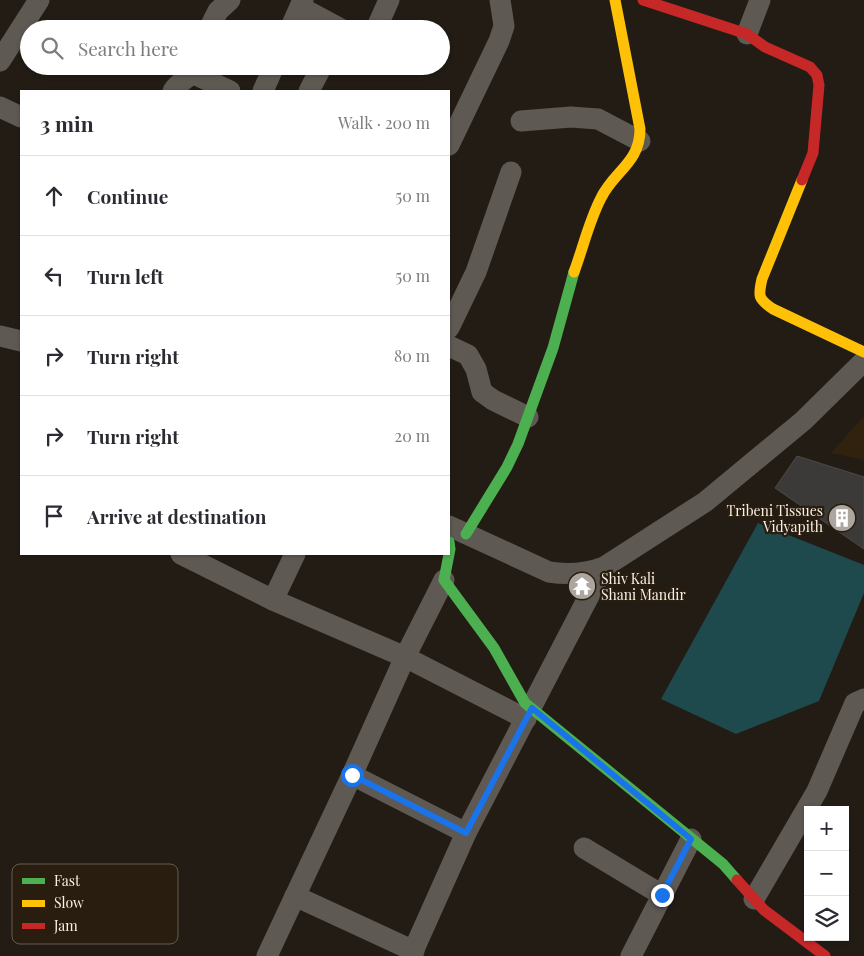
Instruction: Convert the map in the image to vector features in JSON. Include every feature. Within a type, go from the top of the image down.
[{"type":"street","points":[[26,20],[39,0]]},
{"type":"street","points":[[380,20],[389,0]]},
{"type":"street","points":[[450,144],[499,41],[504,26],[500,0]]},
{"type":"street","points":[[450,549],[455,534],[507,466],[518,444],[553,348],[568,290],[601,198],[610,184],[628,164],[636,152],[640,141],[640,130],[615,0]]},
{"type":"street","points":[[643,0],[747,34],[765,48],[810,67],[818,75],[819,85],[813,154],[762,279],[759,293],[762,302],[773,309],[864,352]]},
{"type":"street","points":[[747,34],[760,0]]},
{"type":"street","points":[[214,20],[224,1]]},
{"type":"street","points":[[294,20],[301,3],[327,20]]},
{"type":"street","points":[[0,61],[20,30]]},
{"type":"street","points":[[174,90],[190,75]]},
{"type":"street","points":[[205,75],[228,90]]},
{"type":"street","points":[[262,90],[270,75]]},
{"type":"street","points":[[310,90],[318,75]]},
{"type":"street","points":[[0,107],[20,117]]},
{"type":"street","points":[[520,122],[571,117],[598,119],[640,141]]},
{"type":"street","points":[[450,326],[476,272],[512,172]]},
{"type":"street","points":[[0,336],[20,341]]},
{"type":"street","points":[[450,347],[468,356],[476,368],[482,392],[492,400],[528,417]]},
{"type":"street","points":[[455,534],[549,572],[567,575],[589,572],[604,567],[705,502],[803,421],[864,361]]},
{"type":"street","points":[[183,555],[273,600],[529,713],[723,864],[764,910],[825,956]]},
{"type":"street","points":[[273,600],[295,555]]},
{"type":"street","points":[[267,956],[352,775],[404,657],[444,580],[449,555]]},
{"type":"street","points":[[295,896],[413,953],[466,833],[604,567]]},
{"type":"street","points":[[444,580],[494,648],[526,703],[529,713]]},
{"type":"street","points":[[754,899],[817,791],[855,703],[864,698]]},
{"type":"street","points":[[352,775],[466,833]]},
{"type":"street","points":[[631,956],[691,839]]},
{"type":"street","points":[[584,848],[662,895]]},
{"type":"shaded area","points":[[864,416],[864,460],[831,453]]},
{"type":"water","points":[[758,523],[864,565],[864,593],[819,701],[736,734],[661,699]]},
{"type":"building","name":"Tribeni Tissues Vidyapith","points":[[797,456],[864,477],[864,549],[775,488]]},
{"type":"traffic: fast","points":[[466,534],[507,467],[518,444],[553,348],[574,272]]},
{"type":"traffic: fast","points":[[449,555],[444,580],[494,648],[525,703],[723,864],[737,880]]},
{"type":"traffic: slow","points":[[574,272],[601,198],[606,189],[631,159],[639,141],[640,129],[615,0]]},
{"type":"traffic: slow","points":[[802,180],[762,279],[760,297],[773,309],[864,352]]},
{"type":"traffic: jam","points":[[643,0],[747,34],[765,47],[810,67],[817,75],[819,85],[813,153],[802,180]]},
{"type":"traffic: jam","points":[[737,880],[764,910],[825,956]]},
{"type":"place","name":"Tribeni Tissues Vidyapith","points":[[842,518]]},
{"type":"place","name":"Shiv Kali Shani Mandir","points":[[582,586]]},
{"type":"route","points":[[352,775],[466,833],[532,708],[691,839],[662,895]]}]
